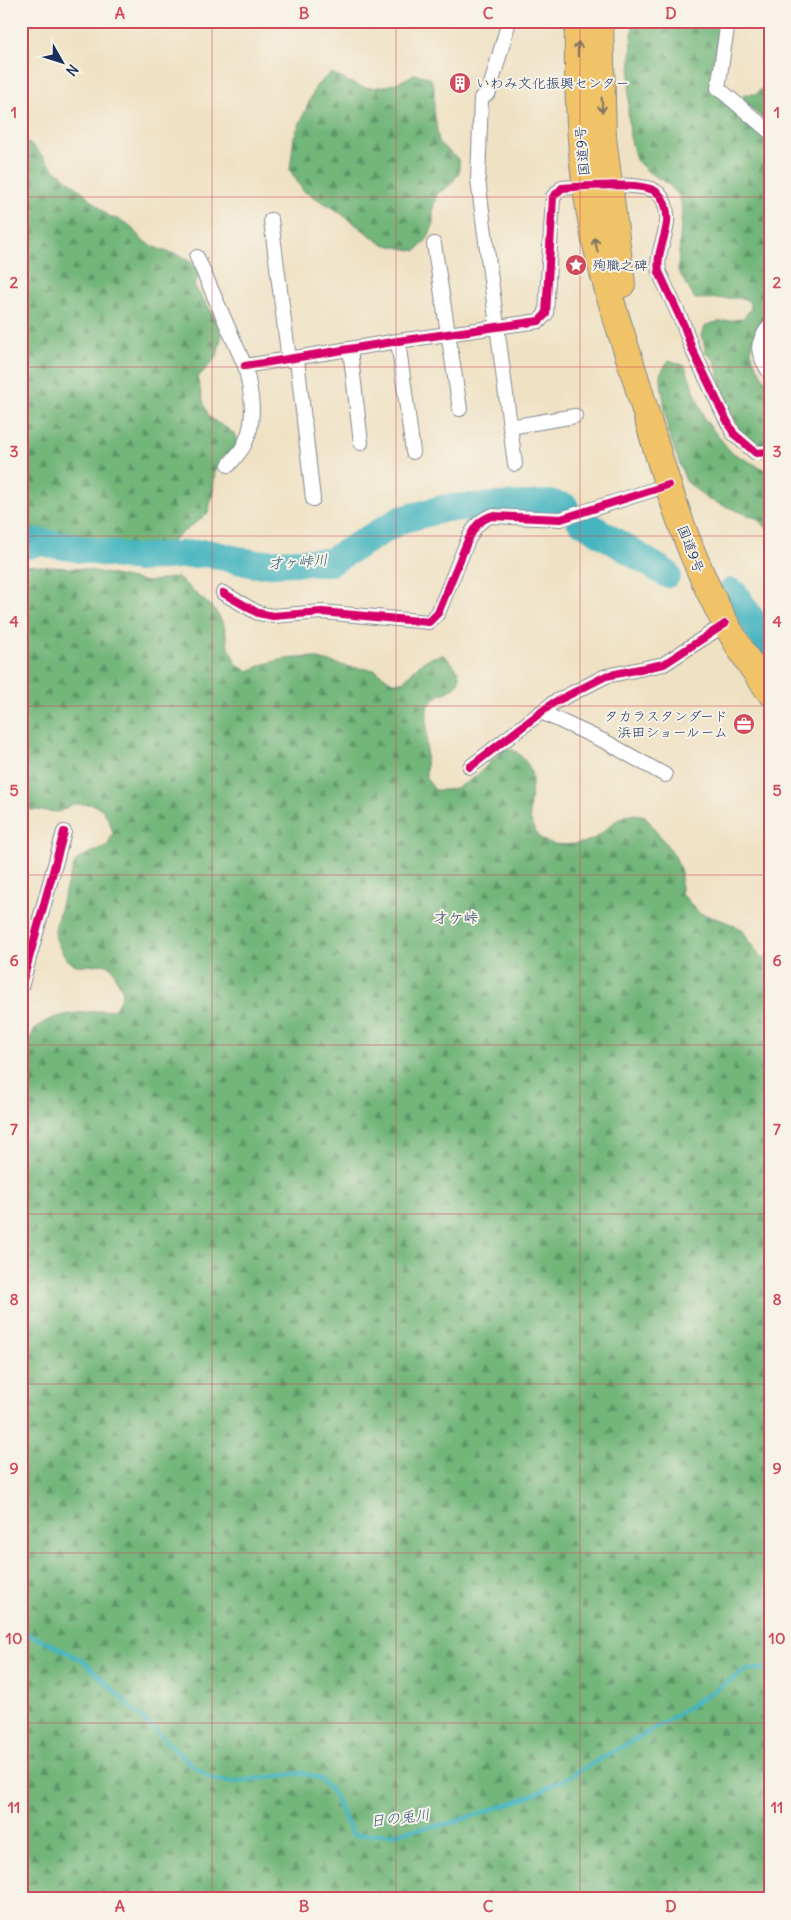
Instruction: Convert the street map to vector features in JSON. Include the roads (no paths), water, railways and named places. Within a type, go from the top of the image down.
[{"type":"highway","name":"国道9号","points":[[580,22],[579,98],[597,186],[592,226],[602,270],[668,485],[694,560],[725,624],[747,660],[770,692]]},
{"type":"street","points":[[509,21],[489,92],[481,98],[478,180],[515,464]]},
{"type":"street","points":[[728,21],[718,88],[770,132]]},
{"type":"street","points":[[245,366],[398,341],[539,321],[546,314],[553,197],[562,188],[597,186],[653,190],[664,201],[667,223],[659,252],[659,272],[684,326],[692,349],[734,434],[756,453],[770,452]]},
{"type":"street","points":[[271,220],[313,499]]},
{"type":"street","points":[[434,244],[460,409]]},
{"type":"street","points":[[197,257],[245,366],[252,402],[252,422],[245,443],[229,465]]},
{"type":"street","points":[[770,325],[758,344],[760,357],[770,373]]},
{"type":"street","points":[[398,341],[413,452]]},
{"type":"street","points":[[350,349],[361,443]]},
{"type":"street","points":[[510,427],[575,416]]},
{"type":"street","points":[[223,593],[258,613],[273,616],[322,612],[429,622],[438,614],[473,529],[482,520],[491,516],[561,519],[668,485]]},
{"type":"street","points":[[470,767],[541,712],[568,695],[606,676],[664,664],[725,624]]},
{"type":"street","points":[[541,712],[608,743],[665,775]]},
{"type":"street","points":[[21,987],[64,832]]},
{"type":"waterway","name":"才ヶ峠川","points":[[21,547],[39,542],[136,558],[207,553],[255,564],[330,562],[400,520],[446,508],[552,504],[565,507]]},
{"type":"waterway","name":"才ヶ峠川","points":[[580,520],[667,574]]},
{"type":"waterway","name":"才ヶ峠川","points":[[731,592],[735,595],[770,647]]},
{"type":"waterway","name":"日の兎川","points":[[21,1631],[59,1648],[86,1663],[155,1731],[191,1764],[212,1779],[231,1782],[302,1773],[319,1778],[331,1790],[353,1835],[391,1834],[451,1823],[526,1798],[561,1781],[654,1729],[748,1669],[770,1669]]},
{"type":"place","name":"いわみ文化振興センター","points":[[460,83]]},
{"type":"place","name":"殉職之碑","points":[[576,265]]},
{"type":"place","name":"タカラスタンダード 浜田ショールーム","points":[[744,724]]},
{"type":"district","name":"才ケ峠","points":[[456,918]]}]
